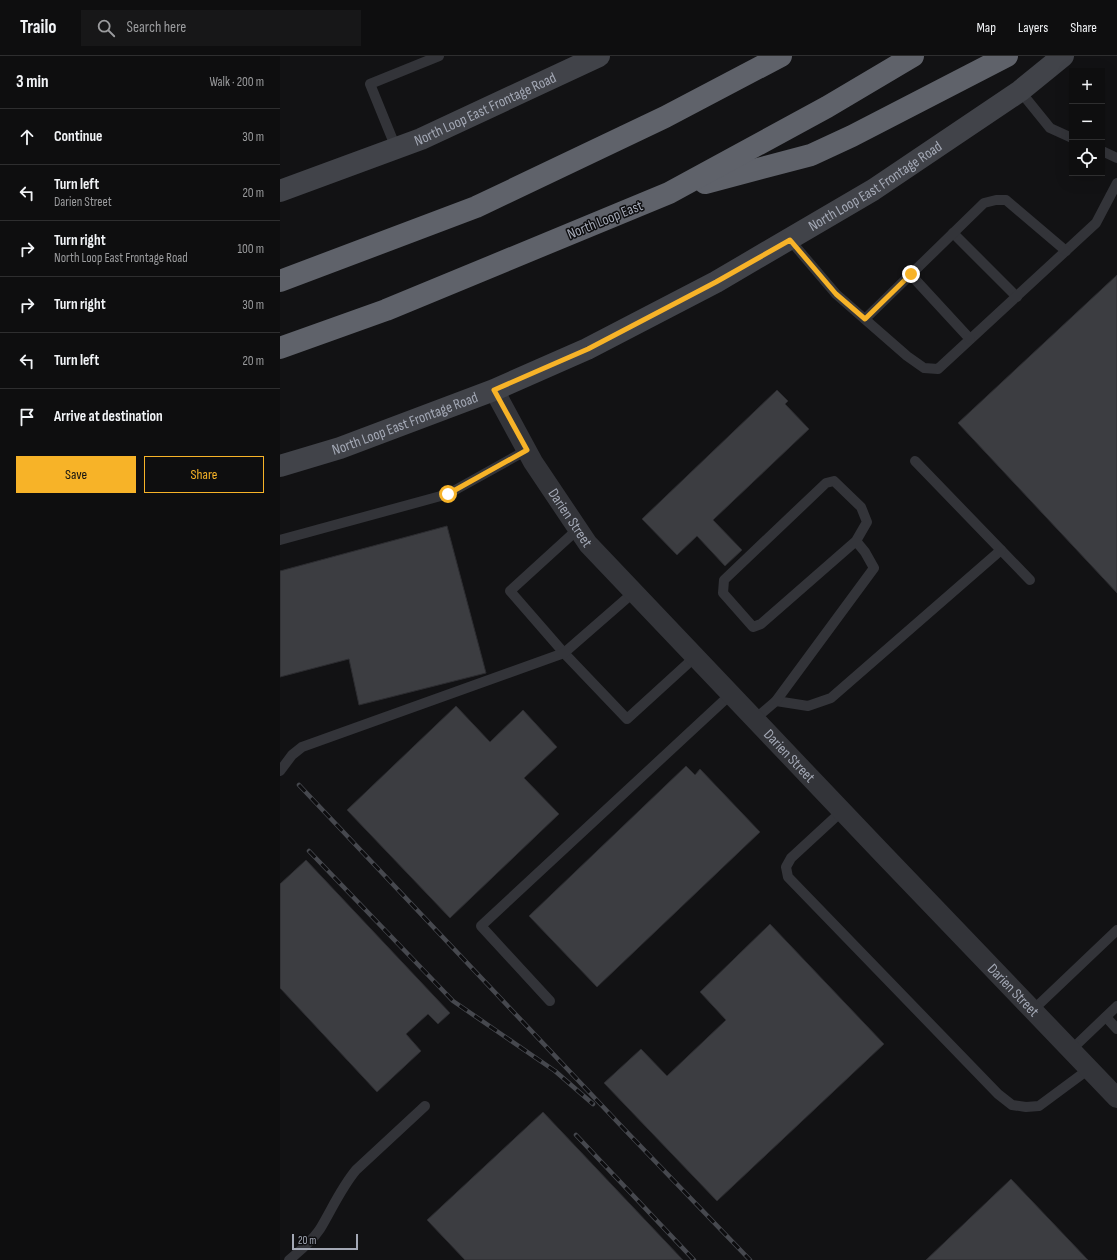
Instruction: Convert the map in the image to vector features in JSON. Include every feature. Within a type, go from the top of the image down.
[{"type":"highway","points":[[280,281],[476,207],[665,117],[781,56]]},
{"type":"highway","name":"North Loop East","points":[[280,348],[386,310],[669,193],[827,107],[913,56]]},
{"type":"highway","points":[[669,193],[811,155],[852,136],[1007,56]]},
{"type":"main road","name":"North Loop East Frontage Road","points":[[280,191],[421,139],[599,56]]},
{"type":"main road","name":"North Loop East Frontage Road","points":[[280,466],[340,448],[494,390],[588,349],[716,282],[873,190],[1020,91],[1063,56]]},
{"type":"street","name":"Darien Street","points":[[494,390],[527,450],[588,544],[1117,1098]]},
{"type":"lane","points":[[396,148],[370,84],[439,56]]},
{"type":"lane","points":[[1020,91],[1050,128],[1069,137]]},
{"type":"lane","points":[[1105,152],[1117,158]]},
{"type":"lane","points":[[790,240],[836,294],[907,356],[924,368],[938,369],[1096,223],[1117,183]]},
{"type":"lane","points":[[865,319],[984,203],[996,200],[1006,200],[1066,251]]},
{"type":"lane","points":[[953,233],[1017,297]]},
{"type":"lane","points":[[911,274],[970,339]]},
{"type":"lane","points":[[280,540],[448,494],[527,450]]},
{"type":"lane","points":[[915,461],[1030,580]]},
{"type":"lane","points":[[834,481],[861,507],[867,522],[856,541],[760,624],[753,627],[723,593],[724,580],[826,483],[834,481]]},
{"type":"lane","points":[[578,529],[510,591],[564,653],[627,719],[695,657]]},
{"type":"lane","points":[[754,719],[776,701],[874,568],[865,552],[856,541]]},
{"type":"lane","points":[[776,701],[808,706],[831,698],[1001,550]]},
{"type":"lane","points":[[280,771],[292,755],[302,747],[564,653],[634,592]]},
{"type":"lane","points":[[550,1001],[481,926],[731,694]]},
{"type":"lane","points":[[842,811],[791,858],[786,867],[788,877],[998,1094],[1012,1105],[1026,1107],[1038,1106],[1089,1069]]},
{"type":"lane","points":[[1033,1010],[1117,930]]},
{"type":"lane","points":[[1071,1050],[1117,1006]]},
{"type":"lane","points":[[1106,1017],[1117,1029]]},
{"type":"lane","points":[[289,1260],[304,1247],[319,1230],[346,1181],[425,1106]]},
{"type":"building","points":[[1117,275],[1117,593],[958,423]]},
{"type":"building","points":[[777,390],[788,401],[785,404],[809,429],[713,520],[742,550],[725,566],[697,536],[677,555],[642,519]]},
{"type":"building","points":[[447,526],[486,673],[359,705],[349,659],[280,677],[280,571]]},
{"type":"building","points":[[456,706],[490,742],[523,710],[557,747],[524,778],[559,814],[450,918],[347,810]]},
{"type":"building","points":[[686,766],[695,775],[700,769],[760,832],[597,987],[529,916]]},
{"type":"building","points":[[306,860],[450,1013],[438,1024],[428,1014],[406,1034],[421,1051],[377,1092],[280,988],[280,884]]},
{"type":"building","points":[[770,924],[884,1044],[717,1201],[604,1083],[641,1049],[667,1076],[726,1020],[700,992]]},
{"type":"building","points":[[543,1112],[683,1260],[465,1260],[427,1220]]},
{"type":"building","points":[[1011,1179],[1088,1260],[926,1260]]},
{"type":"railway","points":[[299,785],[750,1260]]},
{"type":"railway","points":[[309,851],[453,1001],[555,1071],[593,1104]]},
{"type":"railway","points":[[576,1135],[694,1260]]},
{"type":"route","points":[[448,494],[527,450],[494,390],[588,349],[716,282],[790,240],[836,294],[865,319],[911,274]]}]
